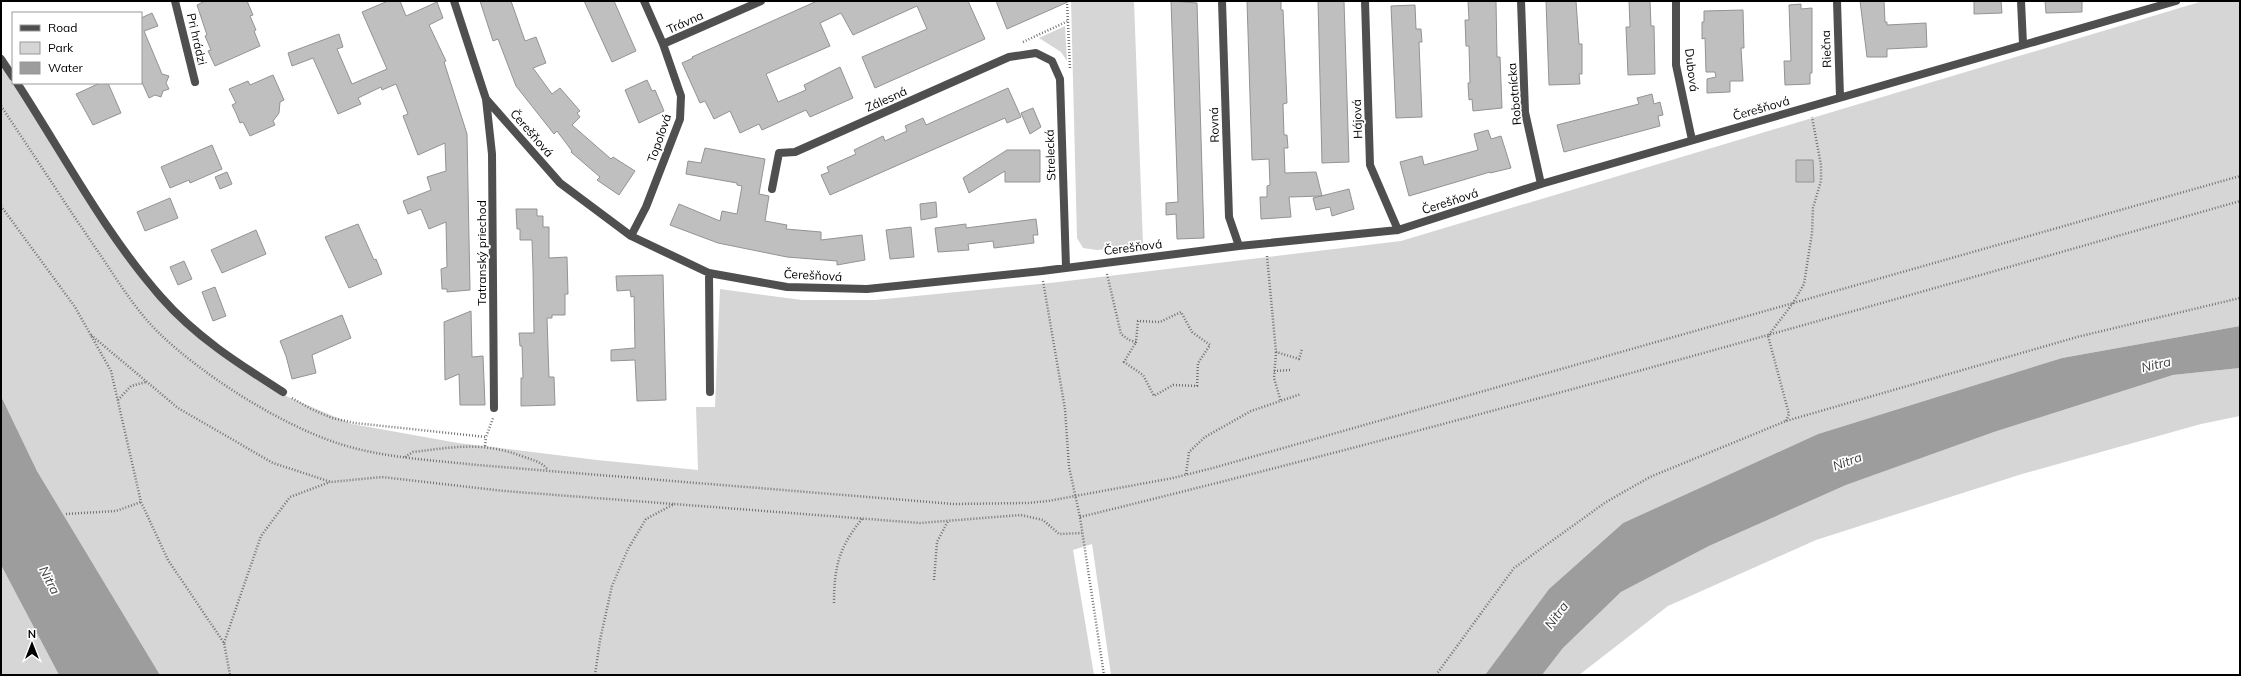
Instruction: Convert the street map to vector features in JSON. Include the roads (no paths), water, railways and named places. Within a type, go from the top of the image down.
[{"type":"street","name":"Pri hrádzi","points":[[175,1],[195,82]]},
{"type":"street","name":"Čerešňová","points":[[454,1],[486,99],[560,183],[631,236],[709,273],[787,287],[867,289],[1042,271],[1239,246],[1398,230],[1541,184],[2176,1]]},
{"type":"street","name":"Topoľová","points":[[631,236],[646,207],[680,119],[681,96],[663,44],[644,1]]},
{"type":"street","name":"Trávna","points":[[663,44],[761,1]]},
{"type":"street","name":"Rovná","points":[[1222,1],[1229,217],[1239,246]]},
{"type":"street","name":"Hájová","points":[[1365,1],[1370,165],[1398,230]]},
{"type":"street","name":"Robotnícka","points":[[1522,1],[1525,112],[1541,184]]},
{"type":"street","name":"Dubová","points":[[1676,1],[1676,65],[1692,140]]},
{"type":"street","name":"Riečna","points":[[1837,1],[1840,97]]},
{"type":"street","points":[[2021,1],[2023,44]]},
{"type":"street","name":"Zálesná","points":[[772,189],[780,153],[795,152],[1009,57],[1036,53]]},
{"type":"street","name":"Strelecká","points":[[1036,53],[1052,61],[1060,79],[1066,267]]},
{"type":"street","points":[[1,59],[12,76]]},
{"type":"street","points":[[18,84],[68,167],[121,246],[161,297],[185,321],[220,351],[283,392]]},
{"type":"street","name":"Tatranský priechod","points":[[486,99],[492,154],[494,408]]},
{"type":"street","points":[[709,273],[710,392]]},
{"type":"water","name":"Nitra","points":[[2240,326],[2240,368],[2173,375],[1994,432],[1846,485],[1709,546],[1621,592],[1563,648],[1542,675],[1485,675],[1549,589],[1623,523],[1818,434],[2062,358]]},
{"type":"water","name":"Nitra","points":[[1,396],[37,471],[160,675],[59,675],[1,565]]}]
